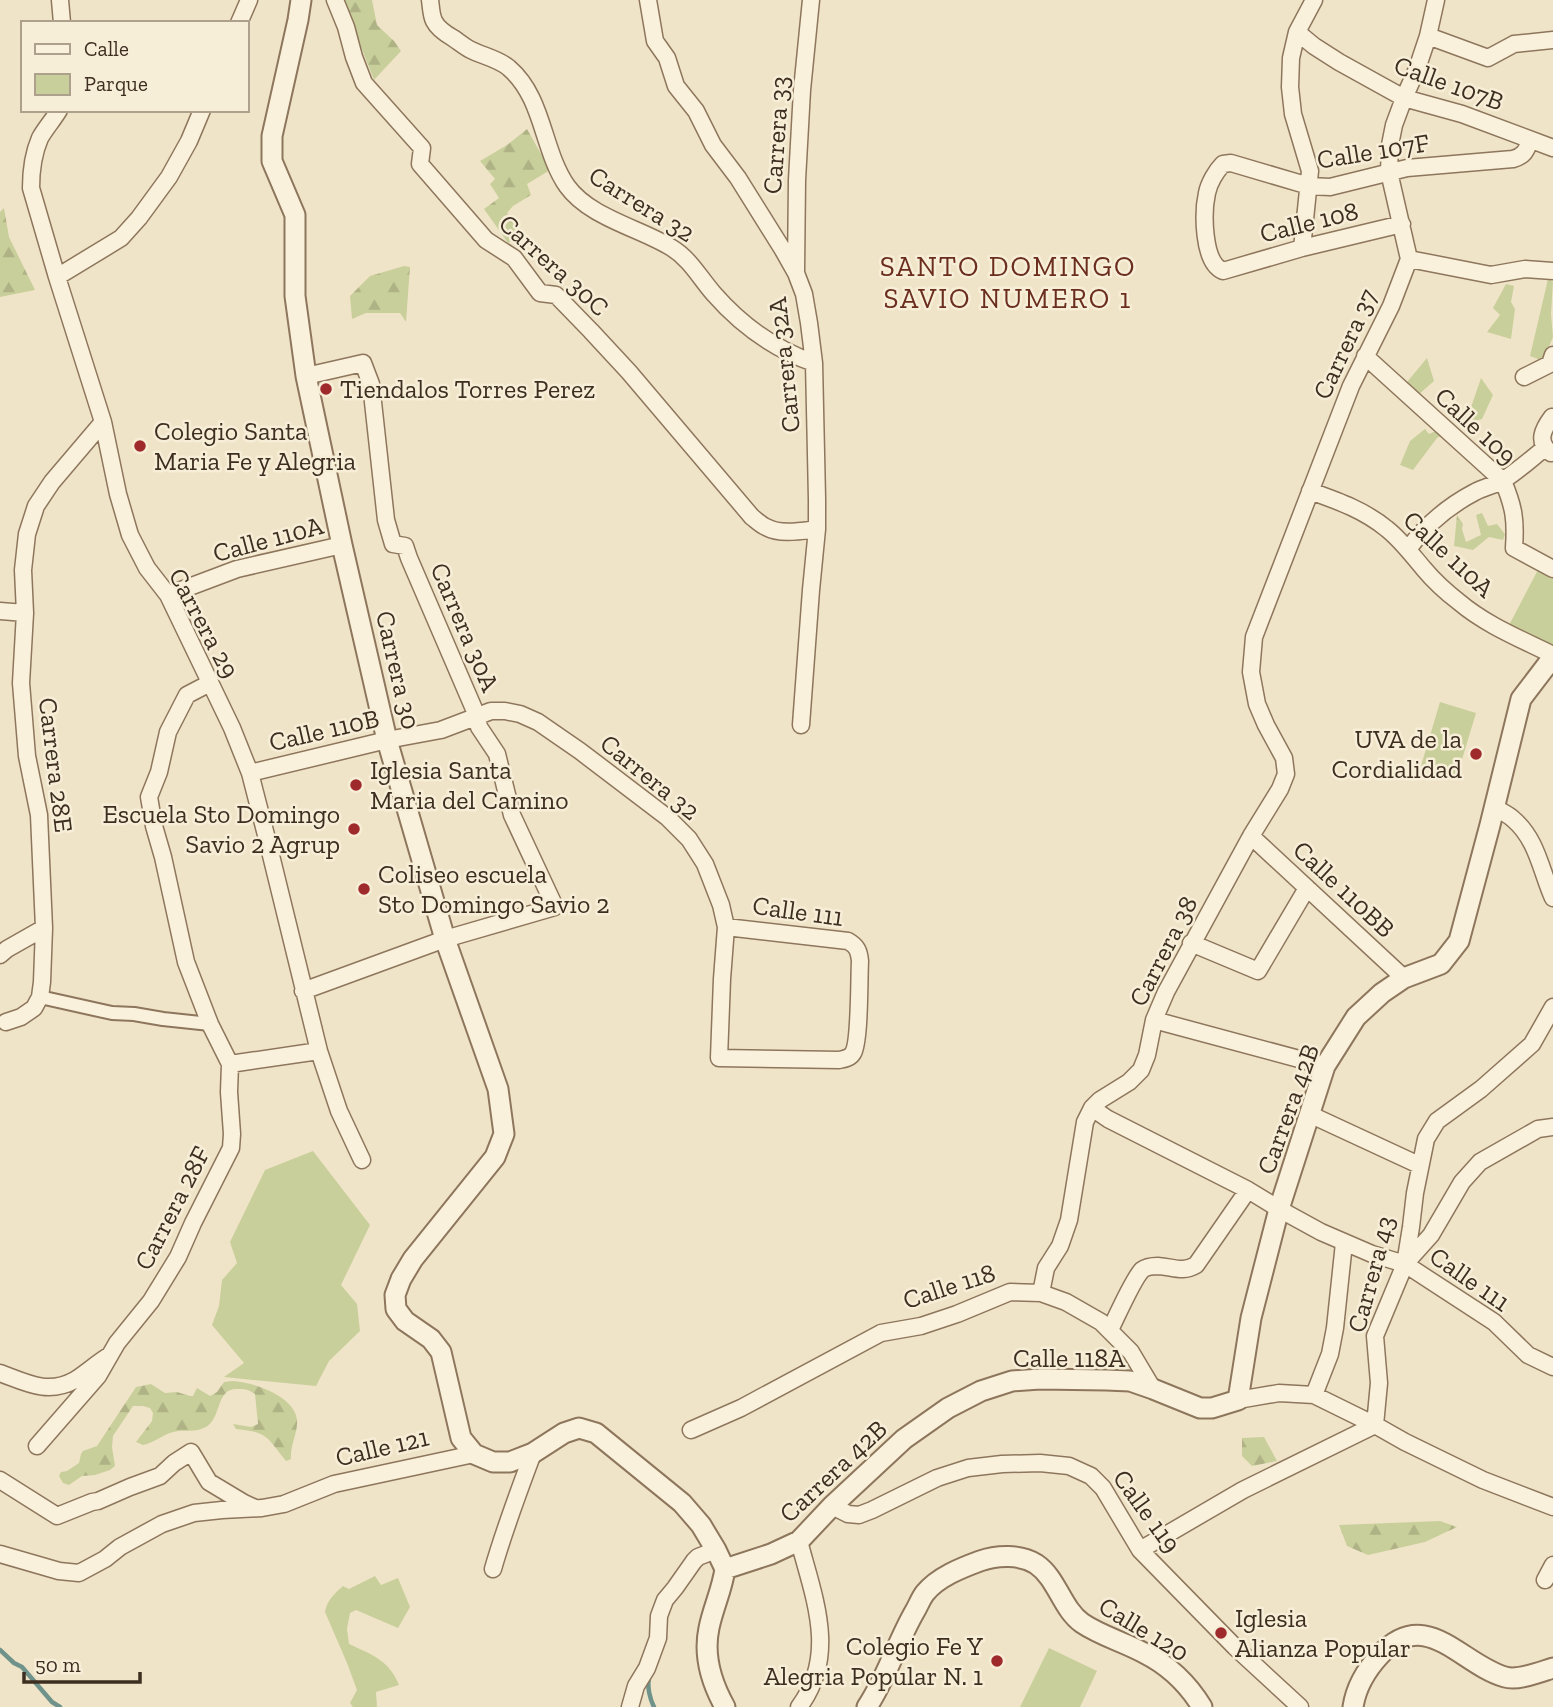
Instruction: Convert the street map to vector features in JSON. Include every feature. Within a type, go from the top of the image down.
[{"type":"street","points":[[60,0],[62,21]]},
{"type":"street","points":[[240,21],[249,0]]},
{"type":"street","name":"Carrera 30","points":[[301,0],[272,136],[272,161],[295,215],[295,296],[306,376],[387,740],[444,939],[498,1088],[504,1134],[495,1157],[413,1259],[395,1295],[396,1308],[405,1321],[431,1339],[441,1352],[461,1438],[474,1454]]},
{"type":"street","name":"Carrera 30C","points":[[335,0],[364,83],[422,148],[420,164],[486,240],[514,258],[540,293],[556,295],[591,331],[752,517],[765,527],[778,531],[817,529]]},
{"type":"street","name":"Carrera 32","points":[[430,0],[433,20],[442,31],[468,49],[508,67],[522,82],[533,102],[556,168],[568,188],[584,203],[675,250],[690,263],[715,295],[751,329],[790,355],[814,363]]},
{"type":"street","name":"Carrera 32A","points":[[648,0],[655,41],[667,58],[676,86],[696,111],[713,145],[738,178],[796,273],[804,294],[814,363],[817,529],[801,725]]},
{"type":"street","name":"Carrera 33","points":[[796,273],[797,180],[811,0]]},
{"type":"street","points":[[1302,248],[1310,171],[1293,114],[1291,58],[1297,32],[1314,0]]},
{"type":"street","points":[[1436,0],[1428,36],[1394,125],[1390,145],[1389,172],[1409,258],[1491,275],[1525,269],[1553,271]]},
{"type":"street","name":"Calle 107B","points":[[1297,32],[1339,62],[1404,98],[1462,114],[1553,148]]},
{"type":"street","points":[[1428,36],[1488,58],[1514,44],[1553,40]]},
{"type":"street","name":"Carrera 29","points":[[58,112],[41,137],[35,152],[31,188],[103,422],[118,494],[130,535],[147,568],[168,595],[232,728],[250,774],[319,1051],[339,1111],[362,1160]]},
{"type":"street","points":[[57,277],[121,238],[139,218],[169,177],[201,112]]},
{"type":"street","name":"Calle 107F","points":[[1228,270],[1217,269],[1213,261],[1205,232],[1204,211],[1207,190],[1223,164],[1231,163],[1309,186],[1330,187],[1426,166],[1513,159],[1521,157],[1530,141]]},
{"type":"street","name":"Calle 108","points":[[1228,270],[1302,248],[1402,224]]},
{"type":"street","name":"Carrera 37","points":[[1257,704],[1251,672],[1254,637],[1346,398],[1391,306],[1409,258]]},
{"type":"street","points":[[1524,377],[1550,364],[1553,355]]},
{"type":"street","name":"Calle 109","points":[[1365,356],[1503,481],[1511,499],[1516,523],[1514,548],[1553,569]]},
{"type":"street","name":"Carrera 30A","points":[[306,376],[363,363],[371,384],[386,520],[393,544],[405,546],[484,713],[479,727],[496,754],[512,815],[555,907],[444,939]]},
{"type":"street","points":[[1408,549],[1440,515],[1472,493],[1503,481],[1549,451],[1542,442],[1542,429],[1552,417]]},
{"type":"street","name":"Carrera 28E","points":[[40,997],[44,928],[39,815],[27,757],[21,683],[25,613],[23,570],[27,534],[36,506],[52,482],[103,422]]},
{"type":"street","name":"Calle 110A","points":[[1310,491],[1364,513],[1388,529],[1437,583],[1478,617],[1553,656]]},
{"type":"street","name":"Calle 110A","points":[[168,595],[237,569],[342,545]]},
{"type":"street","points":[[0,611],[25,613]]},
{"type":"street","name":"Carrera 42B","points":[[1238,1400],[1251,1318],[1279,1209],[1325,1066],[1356,1017],[1382,993],[1404,978],[1441,964],[1459,941],[1521,699],[1553,656]]},
{"type":"street","name":"Carrera 28F","points":[[37,1446],[98,1376],[117,1343],[150,1301],[178,1257],[231,1148],[230,1064],[210,1024],[186,962],[163,857],[153,826],[149,797],[159,772],[168,732],[187,695],[210,683]]},
{"type":"street","name":"Carrera 38","points":[[1092,1108],[1129,1082],[1141,1070],[1154,1020],[1166,992],[1251,836],[1280,789],[1286,774],[1284,758],[1257,704]]},
{"type":"street","name":"Carrera 32","points":[[484,713],[505,711],[538,722],[668,818],[689,839],[705,864],[721,905],[726,927],[719,1058],[839,1060]]},
{"type":"street","name":"Calle 110B","points":[[250,774],[387,740],[441,730],[484,713]]},
{"type":"street","points":[[1494,807],[1512,818],[1532,842],[1553,898]]},
{"type":"street","name":"Calle 110BB","points":[[1251,836],[1404,978]]},
{"type":"street","points":[[1191,943],[1258,971],[1307,888]]},
{"type":"street","name":"Calle 111","points":[[726,927],[848,941],[855,945],[860,961],[855,1050],[847,1059],[839,1060]]},
{"type":"street","points":[[0,955],[44,928]]},
{"type":"street","points":[[303,991],[444,939]]},
{"type":"street","points":[[6,1022],[22,1017],[34,1007],[40,997],[112,1013],[210,1024]]},
{"type":"street","name":"Carrera 43","points":[[1375,1425],[1379,1382],[1375,1336],[1405,1264],[1419,1165],[1426,1139],[1437,1121],[1480,1089],[1532,1044],[1553,1007]]},
{"type":"street","points":[[1154,1020],[1325,1066]]},
{"type":"street","points":[[230,1064],[319,1051]]},
{"type":"street","points":[[1041,1293],[1046,1268],[1060,1245],[1069,1220],[1085,1122],[1092,1108]]},
{"type":"street","name":"Calle 111","points":[[1092,1108],[1108,1119],[1248,1190],[1344,1243],[1405,1264],[1494,1322],[1528,1355],[1553,1367]]},
{"type":"street","points":[[1309,1114],[1419,1165]]},
{"type":"street","points":[[1405,1264],[1432,1235],[1462,1182],[1480,1163],[1538,1129],[1553,1127]]},
{"type":"street","points":[[1110,1330],[1143,1270],[1159,1266],[1187,1270],[1196,1265],[1248,1190]]},
{"type":"street","points":[[1314,1395],[1330,1354],[1344,1243]]},
{"type":"street","name":"Calle 118","points":[[691,1430],[741,1408],[881,1333],[921,1326],[1010,1292],[1041,1293],[1066,1301],[1101,1322],[1131,1352],[1153,1389]]},
{"type":"street","points":[[0,1373],[40,1387],[58,1388],[77,1379],[109,1356]]},
{"type":"street","name":"Calle 118A","points":[[948,1408],[981,1391],[1012,1381],[1130,1381],[1153,1389]]},
{"type":"street","points":[[1153,1389],[1200,1408],[1212,1408],[1238,1400],[1279,1393],[1314,1395],[1483,1479],[1553,1507]]},
{"type":"street","name":"Carrera 42B","points":[[725,1569],[771,1554],[799,1541],[832,1506],[904,1439],[948,1408]]},
{"type":"street","points":[[1140,1550],[1243,1490],[1375,1425]]},
{"type":"street","name":"Calle 121","points":[[0,1554],[59,1571],[79,1573],[162,1524],[194,1513],[284,1504],[334,1484],[474,1454],[493,1462],[510,1462],[533,1453],[564,1433],[579,1428],[596,1433],[681,1503],[701,1525],[725,1569]]},
{"type":"street","points":[[0,1480],[57,1516],[160,1476],[191,1452],[209,1482],[257,1508]]},
{"type":"street","points":[[493,1569],[502,1536],[533,1453]]},
{"type":"street","name":"Calle 119","points":[[832,1506],[848,1514],[859,1515],[937,1478],[968,1468],[1040,1463],[1069,1466],[1091,1476],[1103,1488],[1140,1550],[1235,1647],[1300,1707]]},
{"type":"street","points":[[799,1541],[817,1608],[822,1643],[820,1662],[810,1693],[799,1707]]},
{"type":"street","points":[[630,1707],[636,1686],[647,1668],[658,1638],[659,1615],[665,1600],[698,1557],[716,1550]]},
{"type":"street","name":"Calle 120","points":[[867,1707],[878,1692],[905,1628],[925,1592],[953,1571],[988,1558],[1016,1556],[1036,1564],[1080,1622],[1145,1653],[1178,1676],[1202,1707]]},
{"type":"street","points":[[1545,1580],[1553,1565]]},
{"type":"street","points":[[725,1569],[723,1585],[709,1628],[706,1654],[712,1679],[725,1707]]},
{"type":"street","points":[[1353,1707],[1367,1670],[1382,1652],[1398,1639],[1420,1634],[1441,1641],[1484,1668],[1508,1678],[1532,1675],[1553,1668]]},
{"type":"green space","points":[[372,0],[377,25],[401,51],[374,80],[343,1]]},
{"type":"green space","points":[[527,129],[550,170],[527,184],[531,195],[507,213],[521,235],[508,243],[484,209],[499,198],[490,184],[495,179],[480,161]]},
{"type":"green space","points":[[4,208],[9,237],[35,290],[0,297],[0,212]]},
{"type":"green space","points":[[404,266],[410,267],[406,322],[400,313],[366,313],[352,319],[350,296],[370,276]]},
{"type":"green space","points":[[1548,279],[1553,282],[1553,337],[1543,361],[1530,356]]},
{"type":"green space","points":[[1506,284],[1514,286],[1511,302],[1515,309],[1511,339],[1487,332],[1500,315],[1493,308]]},
{"type":"green space","points":[[1427,358],[1434,381],[1417,396],[1407,382]]},
{"type":"green space","points":[[1481,378],[1493,395],[1482,419],[1459,425],[1462,413],[1468,416]]},
{"type":"green space","points":[[1425,429],[1429,434],[1440,429],[1445,434],[1437,438],[1413,470],[1400,465],[1410,441]]},
{"type":"green space","points":[[1482,513],[1488,526],[1497,524],[1505,534],[1503,540],[1489,537],[1473,550],[1454,546],[1457,515],[1463,524],[1466,542],[1481,535],[1476,515]]},
{"type":"green space","points":[[1540,566],[1553,576],[1553,652],[1507,629]]},
{"type":"green space","points":[[1440,702],[1476,713],[1457,776],[1421,766]]},
{"type":"green space","points":[[313,1151],[370,1225],[341,1285],[357,1304],[360,1331],[329,1361],[316,1386],[224,1377],[244,1363],[212,1325],[219,1306],[222,1280],[237,1263],[230,1242],[265,1170]]},
{"type":"green space","points":[[233,1381],[262,1387],[289,1404],[297,1420],[291,1459],[286,1461],[261,1434],[236,1429],[233,1424],[251,1427],[258,1424],[255,1394],[239,1389],[231,1390],[222,1397],[215,1416],[206,1427],[173,1432],[143,1445],[136,1442],[152,1421],[153,1413],[150,1408],[133,1406],[113,1436],[115,1466],[95,1475],[82,1476],[69,1485],[63,1483],[59,1476],[61,1472],[79,1463],[83,1451],[97,1446],[136,1387],[151,1384],[165,1393],[177,1392],[190,1396],[193,1396],[197,1388],[210,1396],[217,1392],[224,1382]]},
{"type":"green space","points":[[1264,1437],[1277,1461],[1252,1466],[1242,1456],[1242,1438]]},
{"type":"green space","points":[[1440,1521],[1457,1527],[1425,1542],[1368,1555],[1347,1546],[1339,1525]]},
{"type":"green space","points":[[375,1576],[381,1585],[398,1578],[410,1607],[398,1628],[356,1610],[350,1613],[347,1629],[349,1644],[385,1664],[399,1685],[376,1692],[377,1707],[353,1707],[350,1703],[357,1690],[325,1612],[329,1600],[343,1586],[349,1589]]},
{"type":"green space","points":[[1049,1648],[1097,1671],[1080,1707],[1020,1707]]},
{"type":"waterway","points":[[0,1650],[22,1667],[52,1702],[60,1707]]},
{"type":"waterway","points":[[649,1678],[649,1693],[654,1707]]},
{"type":"place","name":"Tiendalos Torres Perez","points":[[326,389]]},
{"type":"place","name":"Colegio Santa Maria Fe y Alegria","points":[[140,446]]},
{"type":"place","name":"UVA de la Cordialidad","points":[[1476,754]]},
{"type":"place","name":"Iglesia Santa Maria del Camino","points":[[356,785]]},
{"type":"place","name":"Escuela Sto Domingo Savio 2 Agrup","points":[[354,829]]},
{"type":"place","name":"Coliseo escuela Sto Domingo Savio 2","points":[[364,889]]},
{"type":"place","name":"Iglesia Alianza Popular","points":[[1221,1633]]},
{"type":"place","name":"Colegio Fe Y Alegria Popular N. 1","points":[[997,1661]]},
{"type":"district","name":"SANTO DOMINGO SAVIO NUMERO 1","points":[[1008,282]]}]
